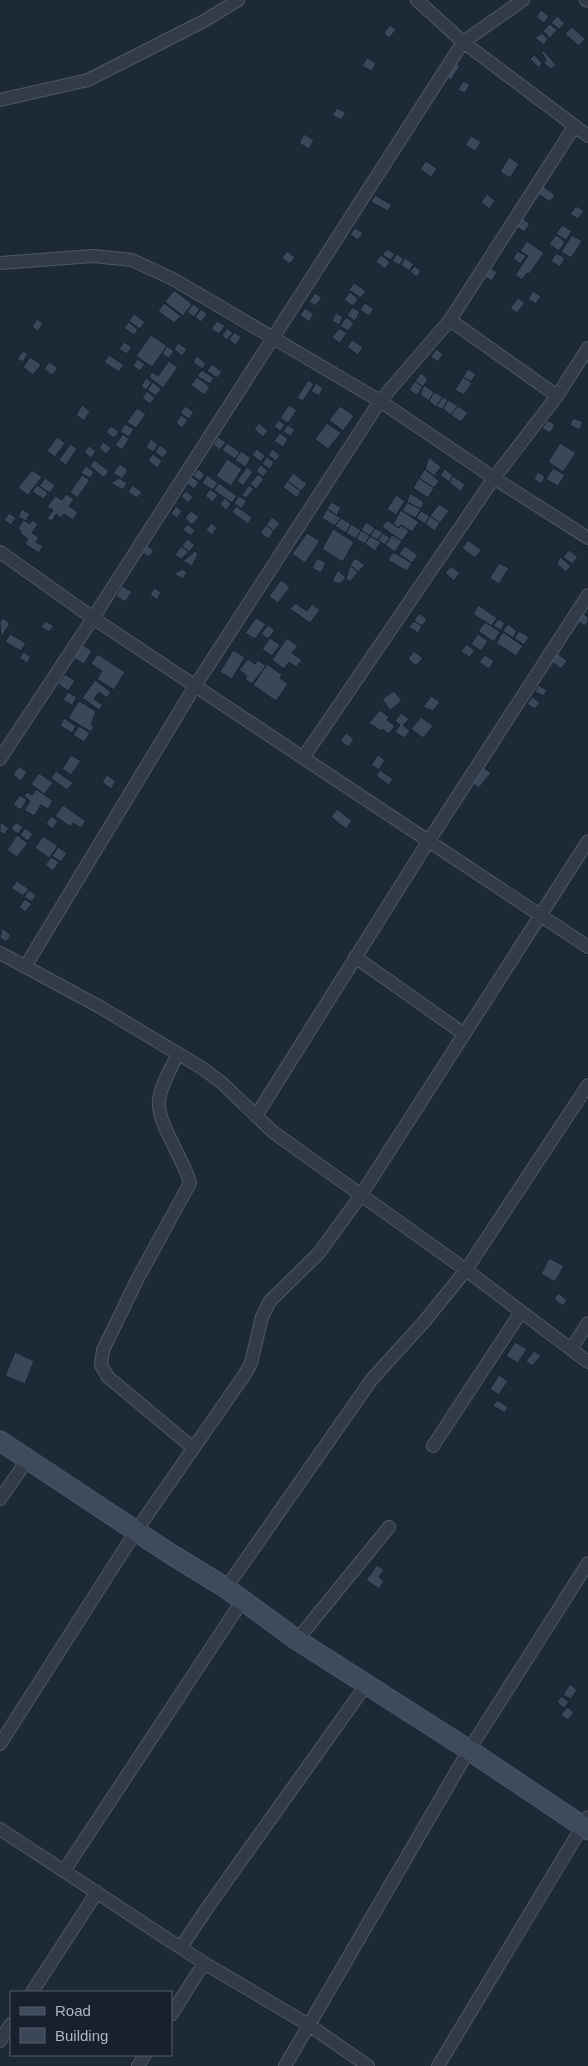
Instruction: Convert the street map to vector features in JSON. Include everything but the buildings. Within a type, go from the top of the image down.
[{"type":"main road","points":[[0,1441],[226,1588],[242,1602],[366,1685],[586,1824]]},
{"type":"street","points":[[0,100],[88,80],[204,21],[238,0]]},
{"type":"street","points":[[417,0],[462,42],[588,136]]},
{"type":"street","points":[[0,759],[93,618],[462,42],[523,0]]},
{"type":"street","points":[[25,967],[196,686],[380,401],[450,320],[574,127]]},
{"type":"street","points":[[0,263],[93,256],[132,260],[173,278],[380,401],[494,478],[588,538]]},
{"type":"street","points":[[450,320],[557,396]]},
{"type":"street","points":[[303,758],[494,478],[557,396],[588,348]]},
{"type":"street","points":[[0,552],[93,618],[588,947]]},
{"type":"street","points":[[256,1116],[428,842],[588,595]]},
{"type":"street","points":[[0,1744],[136,1531],[245,1374],[252,1357],[262,1317],[270,1300],[319,1253],[361,1195],[588,841]]},
{"type":"street","points":[[0,953],[100,1007],[202,1068],[222,1084],[273,1132],[466,1270],[588,1362]]},
{"type":"street","points":[[356,957],[464,1034]]},
{"type":"street","points":[[178,1054],[158,1103],[161,1116],[190,1184],[138,1278],[103,1350],[101,1365],[108,1377],[194,1448]]},
{"type":"street","points":[[226,1588],[372,1379],[423,1323],[466,1270],[588,1085]]},
{"type":"street","points":[[433,1446],[521,1312]]},
{"type":"street","points":[[570,1349],[588,1323]]},
{"type":"street","points":[[0,1499],[28,1459]]},
{"type":"street","points":[[298,1640],[389,1527]]},
{"type":"street","points":[[285,2066],[469,1750],[588,1563]]},
{"type":"street","points":[[64,1871],[242,1602]]},
{"type":"street","points":[[181,1947],[215,1896],[366,1685]]},
{"type":"street","points":[[438,2066],[586,1824]]},
{"type":"street","points":[[0,1828],[204,1963],[309,2025],[368,2066]]},
{"type":"street","points":[[33,1991],[97,1892]]},
{"type":"street","points":[[172,2013],[204,1963]]},
{"type":"street","points":[[0,2041],[10,2026]]}]
